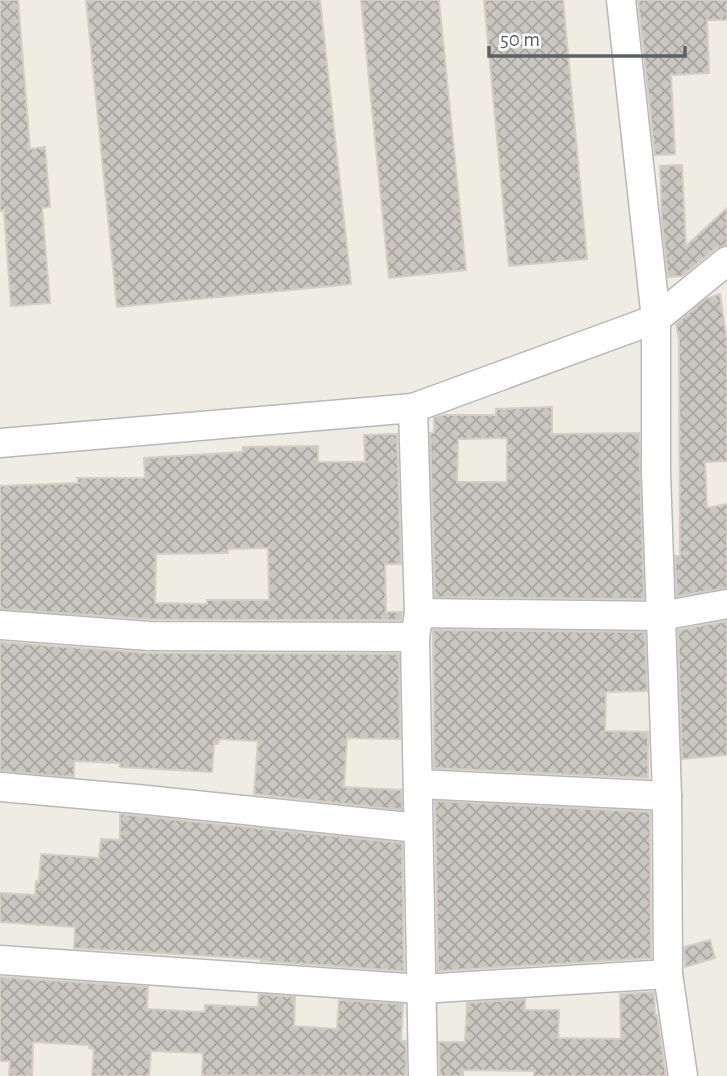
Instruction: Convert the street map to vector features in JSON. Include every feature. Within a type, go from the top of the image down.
[{"type":"street","points":[[621,0],[656,318],[656,472],[667,796],[668,974],[683,1076]]},
{"type":"street","points":[[0,443],[413,408],[656,318],[727,261]]},
{"type":"street","points":[[413,408],[423,1076]]},
{"type":"street","points":[[0,625],[149,636],[661,616],[727,604]]},
{"type":"street","points":[[419,784],[667,796]]},
{"type":"street","points":[[0,787],[418,828]]},
{"type":"street","points":[[0,960],[421,989],[668,974]]},
{"type":"building","points":[[0,0],[18,0],[30,149],[45,147],[50,207],[42,208],[50,303],[11,306],[4,211],[0,211]]},
{"type":"building","points":[[86,0],[320,0],[351,284],[117,307]]},
{"type":"building","points":[[361,0],[439,0],[466,270],[389,278]]},
{"type":"building","points":[[484,0],[563,0],[587,259],[509,266]]},
{"type":"building","points":[[638,0],[727,0],[727,20],[707,20],[709,73],[671,75],[675,154],[655,155]]},
{"type":"building","points":[[682,165],[686,246],[727,208],[727,245],[716,248],[682,276],[668,277],[660,166]]},
{"type":"building","points":[[720,294],[727,342],[727,461],[705,462],[707,508],[727,504],[727,588],[677,596],[675,556],[680,556],[679,340],[676,324],[706,299]]},
{"type":"building","points":[[552,407],[552,434],[639,433],[644,599],[435,597],[430,433],[434,433],[434,418],[443,415],[496,415],[496,409]],"holes":[[[507,438],[507,482],[457,482],[458,439]]]},
{"type":"building","points":[[397,434],[401,564],[385,564],[386,612],[402,612],[401,620],[150,619],[0,609],[0,486],[78,483],[77,478],[145,478],[144,458],[243,452],[243,447],[318,446],[318,462],[365,462],[364,435]],"holes":[[[268,548],[269,600],[207,600],[207,604],[155,603],[156,554],[228,553],[228,549]]]},
{"type":"building","points":[[727,621],[727,755],[682,759],[678,630]]},
{"type":"building","points":[[433,630],[645,632],[647,691],[606,692],[605,731],[648,732],[648,778],[434,768]]},
{"type":"building","points":[[0,642],[149,653],[399,654],[400,739],[347,738],[344,787],[401,790],[402,810],[254,794],[258,741],[219,739],[218,744],[214,744],[212,772],[120,767],[120,763],[74,761],[74,777],[0,771]]},
{"type":"building","points":[[435,801],[650,812],[651,958],[438,971]]},
{"type":"building","points":[[120,814],[402,843],[404,971],[74,948],[75,927],[0,922],[0,893],[35,895],[41,854],[99,858],[101,839],[120,840]]},
{"type":"building","points":[[710,940],[715,958],[685,967],[684,947]]},
{"type":"building","points":[[0,977],[148,987],[147,1009],[205,1012],[205,1005],[258,1007],[259,994],[295,997],[294,1026],[337,1029],[339,1000],[403,1004],[401,1041],[406,1041],[406,1076],[202,1075],[203,1053],[151,1051],[149,1076],[92,1076],[94,1049],[89,1048],[89,1045],[33,1042],[32,1076],[9,1076],[10,1061],[0,1061]]},
{"type":"building","points":[[654,992],[655,1015],[666,1076],[534,1076],[534,1071],[463,1070],[463,1076],[440,1076],[439,1042],[465,1042],[467,1003],[525,999],[525,1010],[559,1010],[558,1038],[621,1039],[620,994]]}]
